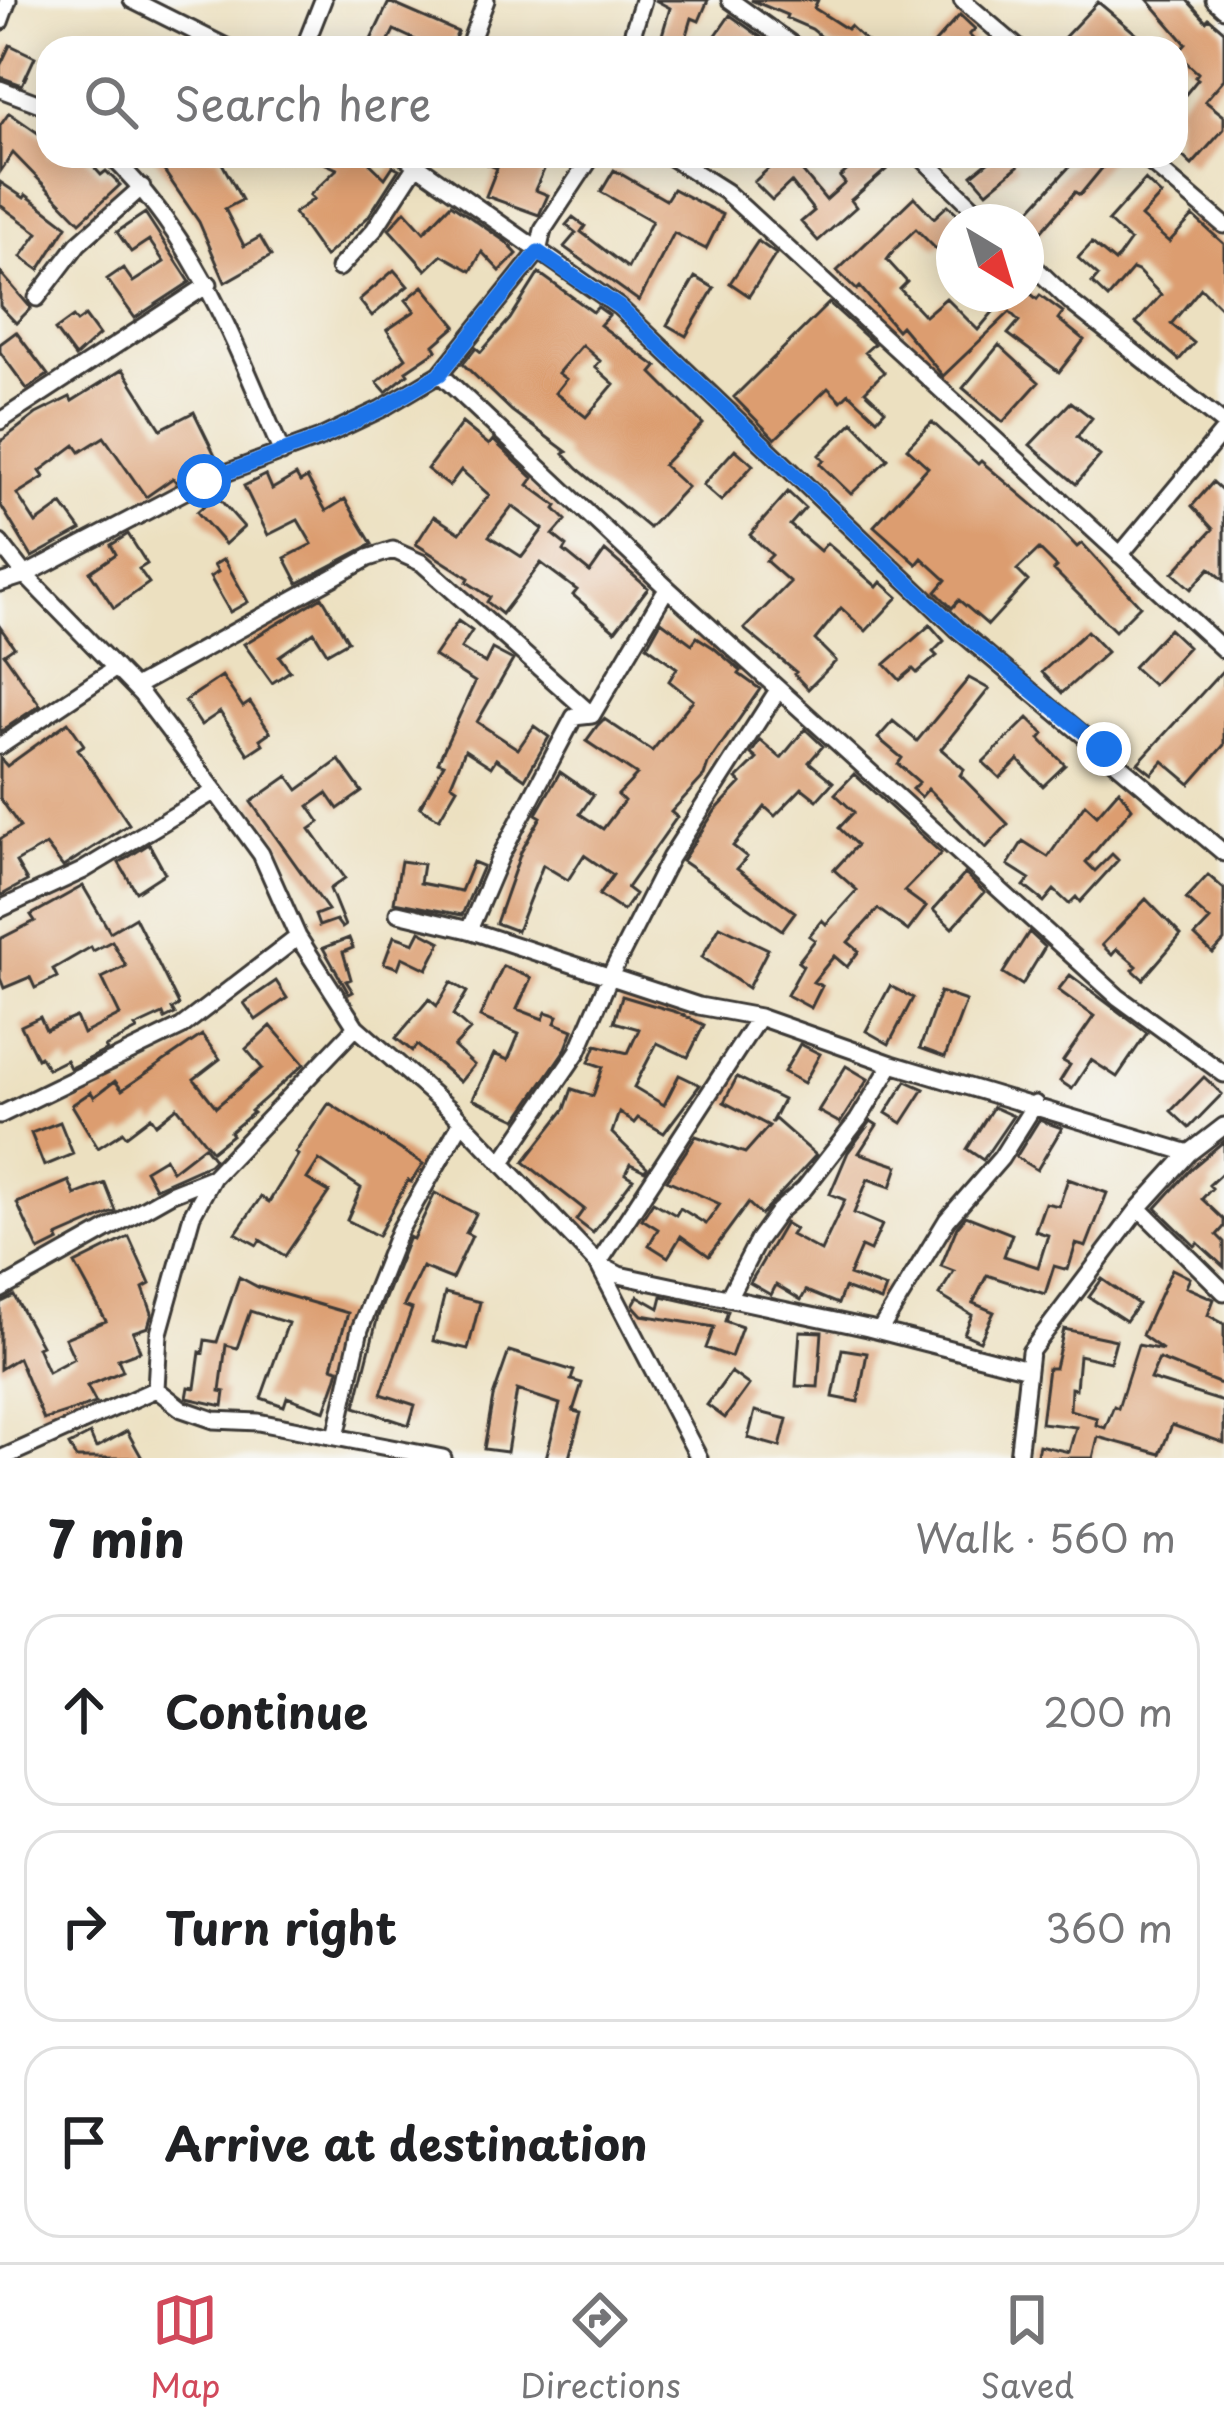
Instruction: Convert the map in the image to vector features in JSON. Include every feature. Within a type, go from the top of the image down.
[{"type":"street","points":[[0,22],[8,0]]},
{"type":"street","points":[[132,0],[204,36]]},
{"type":"street","points":[[308,36],[322,0]]},
{"type":"street","points":[[472,36],[486,0]]},
{"type":"street","points":[[632,36],[644,0]]},
{"type":"street","points":[[730,0],[780,36]]},
{"type":"street","points":[[962,0],[1004,36]]},
{"type":"street","points":[[1214,0],[1224,9]]},
{"type":"street","points":[[0,88],[36,102]]},
{"type":"street","points":[[123,168],[142,187],[209,284],[282,453]]},
{"type":"street","points":[[339,268],[374,230],[410,168]]},
{"type":"street","points":[[427,168],[619,307],[957,629],[1224,854]]},
{"type":"street","points":[[0,583],[25,575],[204,481],[381,409],[440,374],[538,252],[543,230],[584,168]]},
{"type":"street","points":[[688,168],[727,192],[1224,650]]},
{"type":"street","points":[[932,168],[969,204]]},
{"type":"street","points":[[1157,168],[1224,224]]},
{"type":"street","points":[[37,298],[78,244],[142,187]]},
{"type":"street","points":[[1044,276],[1224,427],[1120,555]]},
{"type":"street","points":[[0,421],[209,284]]},
{"type":"street","points":[[440,374],[667,588],[1118,997],[1224,1074]]},
{"type":"street","points":[[0,543],[134,687],[215,791],[261,854],[298,937],[356,1027],[462,1121],[598,1264],[699,1458]]},
{"type":"street","points":[[134,687],[368,558],[393,550],[422,563],[592,715]]},
{"type":"street","points":[[592,715],[667,588]]},
{"type":"street","points":[[0,746],[116,668]]},
{"type":"street","points":[[502,1162],[578,1051],[670,858],[778,689]]},
{"type":"street","points":[[469,930],[501,855],[574,717],[592,715]]},
{"type":"street","points":[[0,909],[82,871],[215,791]]},
{"type":"street","points":[[398,913],[469,930],[700,1006],[759,1017],[892,1064],[1189,1153]]},
{"type":"street","points":[[0,1114],[181,1027],[298,937]]},
{"type":"street","points":[[598,1264],[759,1017]]},
{"type":"street","points":[[157,1389],[159,1333],[192,1215],[213,1177],[356,1027]]},
{"type":"street","points":[[728,1298],[758,1240],[858,1120],[892,1064]]},
{"type":"street","points":[[880,1330],[947,1220],[1001,1158],[1035,1104]]},
{"type":"street","points":[[336,1437],[360,1329],[399,1231],[462,1121]]},
{"type":"street","points":[[1018,1458],[1030,1352],[1138,1208],[1189,1153],[1224,1126]]},
{"type":"street","points":[[0,1290],[170,1195],[213,1177]]},
{"type":"street","points":[[1138,1208],[1224,1292]]},
{"type":"street","points":[[598,1264],[620,1275],[880,1330],[1028,1369]]},
{"type":"street","points":[[157,1389],[182,1408],[214,1420],[258,1422],[443,1458]]},
{"type":"street","points":[[2,1458],[157,1389]]},
{"type":"building","points":[[655,0],[708,0],[699,21],[692,18],[687,36],[662,35],[670,8]]},
{"type":"building","points":[[751,0],[818,0],[814,8],[861,36],[820,36]]},
{"type":"building","points":[[1148,0],[1187,0],[1206,21],[1209,18],[1224,31],[1224,79],[1205,101],[1224,116],[1224,129],[1192,165],[1188,161],[1188,91],[1198,73],[1188,64],[1188,36],[1179,36]]},
{"type":"building","points":[[389,2],[458,32],[456,36],[407,36],[394,30],[391,36],[373,36]]},
{"type":"building","points":[[1098,2],[1139,36],[1066,36]]},
{"type":"building","points":[[730,15],[759,36],[715,36]]},
{"type":"building","points":[[960,15],[975,29],[970,36],[941,36]]},
{"type":"building","points":[[10,45],[35,57],[22,85],[0,77]]},
{"type":"building","points":[[9,113],[36,132],[36,168],[95,168],[101,175],[106,171],[120,185],[80,222],[13,153],[0,172],[0,126]]},
{"type":"building","points":[[162,168],[225,168],[242,200],[225,209],[244,246],[260,237],[271,256],[225,282],[199,222]]},
{"type":"building","points":[[375,168],[385,178],[392,168],[399,169],[368,217],[325,257],[294,213],[314,199],[310,195],[337,169]]},
{"type":"building","points":[[497,168],[545,168],[535,190],[548,195],[539,215],[486,196]]},
{"type":"building","points":[[769,168],[805,168],[802,171],[826,200],[845,183],[840,177],[850,168],[888,168],[851,200],[856,207],[818,241],[801,222],[814,211],[791,182],[772,200],[754,182]]},
{"type":"building","points":[[980,168],[1016,168],[987,192],[972,175]]},
{"type":"building","points":[[1068,168],[1102,168],[1080,195],[1075,192],[1044,228],[1044,204],[1036,204]]},
{"type":"building","points":[[614,170],[666,200],[673,189],[723,215],[706,249],[674,233],[639,301],[564,247],[576,233],[566,225],[573,217],[585,226],[581,232],[628,268],[652,221],[601,192]]},
{"type":"building","points":[[1145,180],[1161,195],[1141,217],[1169,242],[1193,216],[1224,244],[1224,311],[1201,288],[1171,324],[1194,343],[1179,360],[1136,323],[1161,295],[1138,271],[1133,269],[1108,298],[1092,283],[1098,276],[1078,258],[1092,243],[1115,262],[1130,241],[1108,221]]},
{"type":"building","points":[[0,182],[67,226],[39,270],[21,257],[38,233],[0,205]]},
{"type":"building","points":[[914,197],[936,216],[936,249],[916,229],[895,249],[887,260],[907,282],[900,289],[925,316],[936,307],[936,312],[960,312],[978,330],[993,312],[1010,312],[943,376],[901,326],[897,330],[860,287],[857,290],[837,271]]},
{"type":"building","points":[[451,204],[517,254],[500,271],[482,252],[471,271],[442,255],[426,270],[389,229],[405,211],[424,232]]},
{"type":"building","points":[[145,213],[190,282],[135,318],[107,279],[123,268],[133,282],[164,262],[149,240],[131,252],[117,232]]},
{"type":"building","points":[[758,241],[776,254],[749,296],[730,283]]},
{"type":"building","points":[[394,270],[408,286],[372,316],[359,300]]},
{"type":"building","points":[[0,272],[31,308],[16,323],[0,306]]},
{"type":"building","points":[[539,273],[593,312],[598,307],[609,315],[600,325],[657,367],[652,373],[703,424],[663,465],[687,487],[649,528],[463,364],[476,348],[481,352],[510,319]],"holes":[[[582,345],[600,361],[595,367],[614,384],[586,417],[555,393],[566,379],[558,373]]]},
{"type":"building","points":[[695,277],[714,288],[686,336],[667,325]]},
{"type":"building","points":[[423,286],[456,326],[434,345],[437,350],[386,392],[377,382],[406,358],[387,330],[415,311],[406,300]]},
{"type":"building","points":[[1044,298],[1063,312],[1058,319],[1084,340],[1059,372],[1008,334],[1019,321],[1010,312],[1044,312]]},
{"type":"building","points":[[829,303],[874,344],[865,352],[884,372],[865,391],[885,410],[877,419],[849,393],[841,401],[828,388],[775,439],[734,397]]},
{"type":"building","points":[[85,316],[99,335],[75,357],[55,330],[73,317],[77,322]]},
{"type":"building","points":[[16,332],[48,375],[27,389],[0,352],[0,344]]},
{"type":"building","points":[[999,345],[1039,382],[1003,422],[963,388]]},
{"type":"building","points":[[123,369],[161,429],[194,412],[216,457],[146,497],[104,437],[80,452],[75,445],[40,471],[44,477],[17,494],[36,523],[62,504],[81,530],[32,557],[0,504],[0,442],[36,414],[70,397],[72,401]]},
{"type":"building","points":[[1071,402],[1092,418],[1077,437],[1100,456],[1076,484],[1030,445]]},
{"type":"building","points":[[853,422],[888,459],[851,494],[820,464],[824,460],[819,455]]},
{"type":"building","points":[[932,422],[1077,547],[1082,543],[1140,606],[1115,631],[1039,549],[1017,570],[1028,581],[988,625],[959,600],[952,608],[936,592],[946,580],[922,558],[917,564],[874,526],[928,467],[907,448]]},
{"type":"building","points":[[462,423],[489,445],[493,440],[533,478],[528,485],[557,506],[566,520],[553,535],[567,546],[564,551],[590,572],[605,551],[648,588],[615,631],[573,595],[577,590],[541,563],[502,614],[487,602],[490,597],[467,582],[469,578],[416,544],[434,516],[460,533],[489,495],[461,470],[449,486],[427,469]],"holes":[[[512,506],[543,529],[522,557],[489,536]]]},
{"type":"building","points":[[735,449],[753,465],[721,501],[703,485]]},
{"type":"building","points":[[266,475],[272,489],[296,475],[300,482],[307,478],[326,511],[345,499],[372,544],[298,583],[285,558],[312,544],[298,520],[268,535],[244,486]]},
{"type":"building","points":[[1213,482],[1224,492],[1224,580],[1210,568],[1191,589],[1173,573],[1213,529],[1192,506]]},
{"type":"building","points":[[788,492],[805,508],[790,525],[820,551],[827,543],[877,587],[881,582],[898,597],[866,631],[841,608],[815,640],[836,661],[808,689],[796,672],[744,629],[790,582],[766,561],[772,555],[750,535]]},
{"type":"building","points":[[216,495],[244,527],[225,544],[197,512]]},
{"type":"building","points":[[128,534],[147,564],[139,569],[149,583],[114,608],[90,572],[116,554],[111,545]]},
{"type":"building","points":[[224,559],[248,602],[230,612],[210,577],[218,572],[214,565]]},
{"type":"building","points":[[322,597],[348,641],[327,653],[314,632],[279,656],[290,671],[272,683],[244,644]]},
{"type":"building","points":[[458,621],[472,631],[461,648],[485,663],[492,649],[513,660],[477,722],[518,749],[534,726],[549,737],[525,779],[496,759],[491,767],[465,750],[451,784],[457,788],[439,819],[420,807],[444,764],[438,762],[475,682],[434,656]]},
{"type":"building","points":[[661,621],[692,644],[697,637],[714,648],[760,689],[704,776],[671,812],[677,817],[627,888],[635,894],[623,911],[599,895],[613,875],[584,855],[568,880],[543,865],[517,931],[496,923],[521,852],[541,817],[536,814],[560,772],[593,795],[580,814],[603,829],[624,801],[618,795],[637,775],[586,741],[597,726],[604,719],[652,751],[693,700],[669,681],[677,668],[647,646]]},
{"type":"building","points":[[930,625],[944,641],[933,652],[937,656],[900,680],[885,664]]},
{"type":"building","points":[[0,627],[14,647],[4,654],[40,705],[0,732]]},
{"type":"building","points":[[1169,629],[1188,647],[1153,685],[1133,667]]},
{"type":"building","points":[[1087,631],[1107,652],[1062,693],[1042,672]]},
{"type":"building","points":[[1224,669],[1224,745],[1190,784],[1163,761],[1152,774],[1138,763]]},
{"type":"building","points":[[222,676],[243,707],[250,702],[270,732],[248,754],[220,712],[201,725],[185,701]]},
{"type":"building","points":[[969,678],[989,689],[941,749],[964,769],[960,775],[1008,824],[986,848],[928,789],[921,797],[912,789],[919,782],[898,764],[902,758],[878,738],[893,721],[917,741]]},
{"type":"building","points":[[1028,718],[1065,765],[1043,786],[1018,760],[1000,778],[983,762]]},
{"type":"building","points":[[68,722],[84,745],[78,749],[129,824],[63,867],[46,845],[16,862],[27,881],[0,896],[0,839],[20,827],[0,798],[0,758],[7,766]]},
{"type":"building","points":[[805,729],[823,746],[809,762],[833,782],[817,800],[802,788],[775,816],[765,807],[733,846],[747,857],[737,869],[795,912],[782,930],[682,861],[715,811],[741,783],[737,779],[757,759],[751,754],[760,740],[781,758]]},
{"type":"building","points":[[339,760],[362,792],[338,809],[327,793],[309,806],[320,822],[310,829],[345,878],[330,889],[342,928],[336,920],[319,926],[315,915],[328,910],[251,802],[288,776],[298,790]]},
{"type":"building","points":[[854,774],[941,853],[904,891],[926,907],[908,931],[878,909],[848,942],[859,951],[847,967],[834,956],[813,982],[822,986],[811,1008],[787,995],[803,966],[798,962],[815,940],[809,936],[857,890],[834,870],[857,845],[839,828],[854,812],[835,794]]},
{"type":"building","points":[[1119,790],[1132,808],[1086,862],[1095,871],[1112,854],[1118,860],[1080,902],[1076,897],[1069,904],[1054,890],[1044,902],[1024,886],[1030,879],[1008,865],[1023,841],[1048,857],[1085,804],[1097,815]]},
{"type":"building","points":[[149,844],[165,873],[136,892],[119,863]]},
{"type":"building","points":[[401,861],[423,864],[420,883],[461,891],[473,862],[483,866],[462,915],[394,902]]},
{"type":"building","points":[[965,874],[984,892],[952,928],[933,910]]},
{"type":"building","points":[[1208,875],[1224,889],[1224,941],[1213,953],[1195,936],[1210,920],[1186,899]]},
{"type":"building","points":[[83,886],[110,932],[135,917],[179,1005],[172,1009],[175,1014],[165,1019],[163,1014],[135,1027],[107,1050],[70,1068],[66,1060],[48,1069],[21,1026],[40,1017],[46,1030],[76,1017],[83,1034],[120,1015],[102,978],[126,966],[112,941],[53,969],[57,977],[35,988],[30,977],[4,988],[0,939],[35,921],[31,915]]},
{"type":"building","points":[[1146,899],[1181,935],[1143,979],[1133,970],[1137,966],[1117,949],[1112,955],[1102,945]]},
{"type":"building","points":[[720,926],[768,949],[748,988],[702,957]]},
{"type":"building","points":[[420,931],[441,942],[427,969],[402,957],[398,968],[384,963],[394,936],[414,943]]},
{"type":"building","points":[[1029,932],[1045,947],[1022,985],[1003,973]]},
{"type":"building","points":[[349,938],[353,948],[343,952],[351,979],[346,981],[353,992],[349,994],[323,948]]},
{"type":"building","points":[[503,966],[531,978],[517,1009],[543,1019],[546,1012],[558,1016],[555,1023],[573,1030],[566,1048],[517,1119],[473,1099],[494,1054],[508,1060],[519,1034],[480,1017]]},
{"type":"building","points":[[1070,975],[1147,1033],[1117,1077],[1091,1060],[1072,1089],[1060,1081],[1070,1065],[1063,1061],[1094,1016],[1058,990]]},
{"type":"building","points":[[276,981],[287,998],[256,1020],[244,1003]]},
{"type":"building","points":[[451,982],[467,992],[453,1015],[470,1030],[454,1047],[474,1065],[460,1082],[417,1045],[412,1051],[396,1038],[429,999],[437,1006]]},
{"type":"building","points":[[890,986],[913,998],[889,1044],[866,1031]]},
{"type":"building","points":[[940,992],[966,1001],[945,1057],[920,1048]]},
{"type":"building","points":[[622,996],[704,1025],[688,1057],[657,1043],[634,1087],[664,1105],[679,1075],[700,1085],[664,1133],[638,1118],[634,1123],[619,1112],[612,1133],[647,1167],[645,1171],[630,1164],[625,1174],[633,1179],[593,1233],[576,1220],[584,1209],[524,1162],[565,1109],[572,1089],[593,1096],[603,1067],[589,1062],[596,1045],[628,1053],[639,1029],[614,1022]]},
{"type":"building","points":[[271,1026],[304,1064],[212,1151],[177,1107],[156,1124],[151,1117],[126,1136],[123,1132],[98,1148],[72,1105],[91,1092],[94,1097],[115,1081],[122,1090],[202,1035],[220,1059],[194,1079],[216,1107],[262,1068],[246,1049]]},
{"type":"building","points":[[800,1044],[820,1054],[804,1083],[784,1072]]},
{"type":"building","points":[[846,1066],[868,1079],[840,1123],[818,1111]]},
{"type":"building","points":[[737,1077],[783,1100],[771,1123],[775,1119],[816,1155],[761,1215],[748,1203],[709,1256],[681,1236],[668,1257],[649,1245],[658,1229],[642,1219],[653,1202],[676,1215],[680,1208],[706,1224],[720,1204],[667,1180],[696,1136],[745,1153],[769,1126],[724,1102]]},
{"type":"building","points":[[1204,1077],[1222,1094],[1189,1128],[1171,1111]]},
{"type":"building","points":[[906,1081],[924,1089],[902,1123],[886,1113]]},
{"type":"building","points":[[329,1103],[423,1164],[408,1180],[378,1236],[347,1220],[361,1188],[319,1160],[307,1179],[329,1192],[285,1256],[260,1240],[257,1245],[236,1233],[261,1197],[269,1202]]},
{"type":"building","points":[[993,1107],[1013,1116],[983,1160],[967,1149]]},
{"type":"building","points":[[1039,1120],[1062,1128],[1037,1170],[1016,1157]]},
{"type":"building","points":[[871,1121],[877,1125],[859,1153],[898,1166],[891,1187],[868,1179],[854,1213],[882,1225],[870,1251],[861,1247],[849,1275],[886,1288],[881,1301],[844,1288],[838,1304],[806,1291],[801,1300],[776,1285],[771,1295],[750,1283],[785,1223],[795,1229],[791,1235],[821,1251],[845,1200],[830,1194],[848,1152]]},
{"type":"building","points":[[60,1122],[73,1154],[44,1166],[31,1133]]},
{"type":"building","points":[[1224,1141],[1224,1171],[1202,1199],[1224,1220],[1217,1235],[1224,1242],[1224,1267],[1156,1208]]},
{"type":"building","points":[[204,1146],[214,1159],[209,1164],[155,1188],[145,1170],[165,1158],[172,1171]]},
{"type":"building","points":[[1068,1179],[1107,1193],[1086,1247],[1076,1244],[1068,1270],[1054,1266],[1045,1294],[987,1275],[973,1303],[994,1312],[980,1341],[964,1334],[972,1315],[939,1295],[954,1271],[941,1266],[957,1227],[966,1216],[1012,1234],[1004,1256],[1038,1267],[1048,1235],[1035,1231],[1045,1203],[1059,1206]]},
{"type":"building","points":[[69,1181],[75,1195],[105,1183],[116,1211],[57,1237],[59,1241],[39,1251],[17,1203]]},
{"type":"building","points":[[435,1193],[476,1214],[466,1233],[472,1236],[452,1279],[422,1267],[404,1306],[412,1309],[381,1394],[415,1405],[409,1425],[355,1407],[378,1316],[409,1237],[413,1239]]},
{"type":"building","points":[[129,1237],[150,1284],[143,1288],[152,1313],[148,1327],[133,1332],[140,1351],[118,1359],[123,1371],[87,1386],[96,1403],[44,1420],[18,1358],[0,1369],[0,1303],[14,1296],[41,1345],[37,1347],[48,1372],[74,1358],[65,1338],[106,1321],[75,1264]]},
{"type":"building","points":[[1172,1269],[1190,1278],[1186,1287],[1214,1299],[1208,1315],[1224,1324],[1224,1378],[1221,1384],[1159,1359],[1150,1379],[1224,1402],[1224,1443],[1172,1425],[1160,1454],[1098,1437],[1093,1458],[1036,1458],[1039,1445],[1069,1452],[1076,1427],[1041,1423],[1048,1368],[1055,1368],[1064,1329],[1116,1340],[1110,1362],[1079,1355],[1076,1389],[1071,1388],[1070,1410],[1097,1418],[1096,1425],[1105,1428],[1114,1406],[1118,1408],[1138,1345],[1163,1350],[1142,1335]]},
{"type":"building","points":[[239,1277],[348,1313],[332,1367],[339,1369],[325,1411],[287,1397],[284,1406],[261,1398],[288,1323],[250,1311],[237,1348],[226,1345],[220,1391],[225,1392],[223,1406],[187,1398],[189,1387],[195,1388],[205,1340],[217,1342]]},
{"type":"building","points":[[1102,1279],[1138,1304],[1126,1321],[1089,1297]]},
{"type":"building","points":[[445,1293],[480,1302],[468,1349],[433,1341]]},
{"type":"building","points":[[638,1296],[659,1308],[662,1296],[728,1311],[725,1321],[742,1327],[731,1357],[706,1348],[714,1327],[642,1315],[633,1305]]},
{"type":"building","points":[[800,1331],[822,1332],[818,1387],[796,1386]]},
{"type":"building","points":[[842,1349],[867,1353],[858,1402],[833,1397]]},
{"type":"building","points":[[509,1351],[574,1371],[571,1380],[582,1383],[573,1411],[581,1413],[569,1458],[546,1458],[560,1404],[517,1390],[507,1452],[484,1449],[493,1397]]},
{"type":"building","points":[[731,1372],[749,1385],[725,1418],[707,1405]]},
{"type":"building","points":[[755,1411],[787,1419],[780,1447],[748,1438]]},
{"type":"building","points":[[127,1431],[142,1458],[76,1458],[69,1445],[90,1434],[96,1448]]},
{"type":"route","points":[[204,481],[320,438],[440,374],[538,252],[619,307],[957,629],[1104,749]]}]
